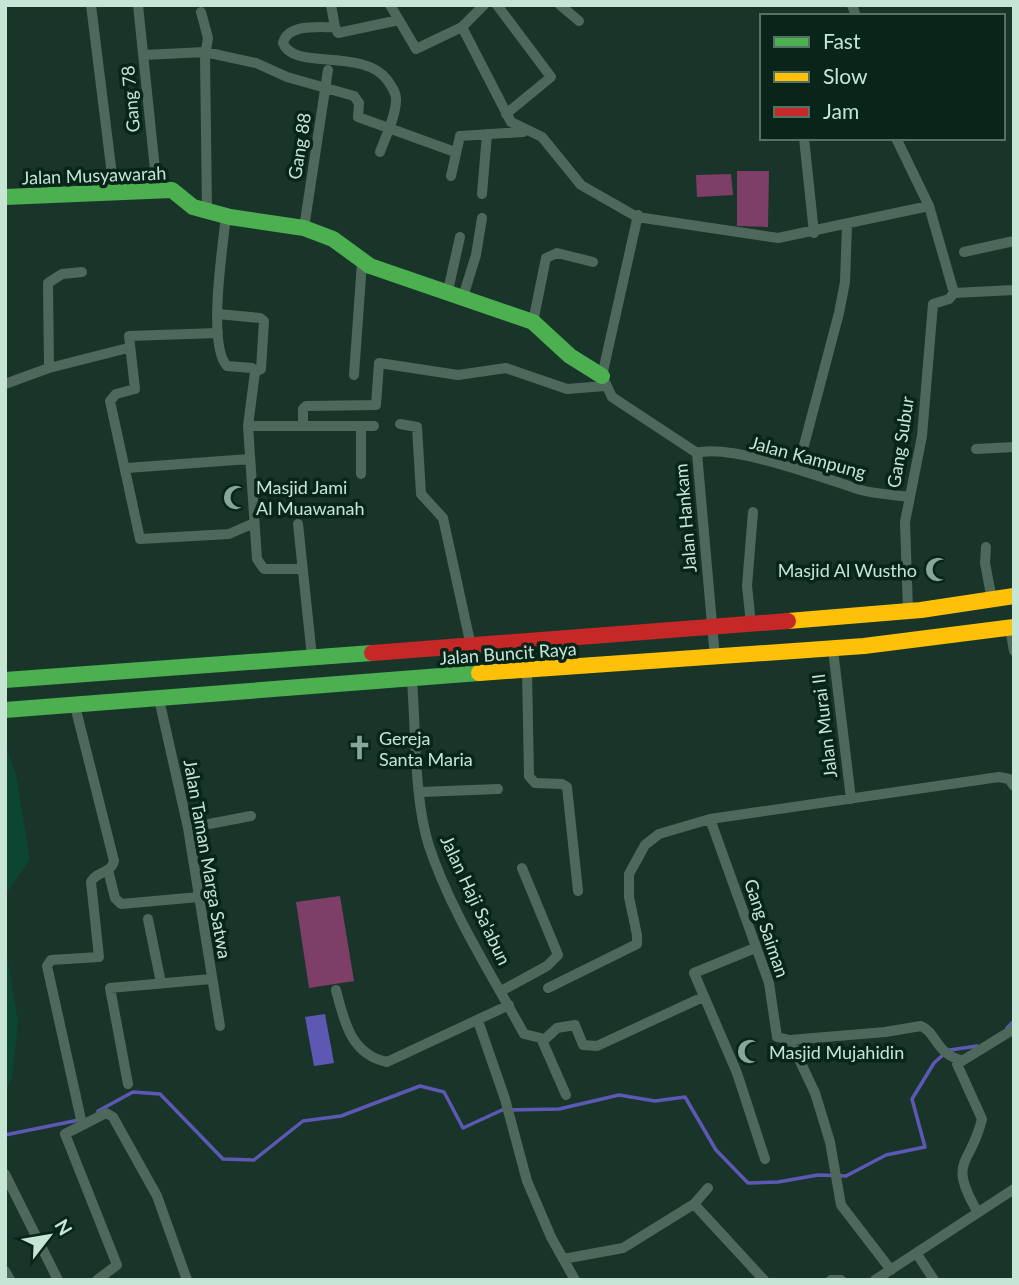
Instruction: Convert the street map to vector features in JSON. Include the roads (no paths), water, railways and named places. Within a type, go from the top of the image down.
[{"type":"main road","name":"Jalan Musyawarah","points":[[5,197],[172,190],[190,206],[207,211],[304,228],[334,239],[362,262],[454,297],[533,322],[570,356],[604,381]]},
{"type":"main road","name":"Jalan Buncit Raya","points":[[5,680],[711,628],[908,611],[1014,596]]},
{"type":"main road","name":"Jalan Buncit Raya","points":[[5,710],[412,681],[527,670],[833,650],[1012,627]]},
{"type":"street","points":[[91,5],[114,191]]},
{"type":"street","name":"Gang 78","points":[[138,5],[156,189]]},
{"type":"street","points":[[331,5],[338,33],[399,20]]},
{"type":"street","points":[[390,5],[416,49],[462,27],[484,5]]},
{"type":"street","points":[[496,5],[551,77],[506,114]]},
{"type":"street","points":[[560,5],[579,21]]},
{"type":"street","points":[[201,12],[208,38],[205,52],[207,211]]},
{"type":"street","points":[[335,27],[293,31],[284,39],[285,49],[295,55],[358,61],[372,65],[394,91],[396,100],[380,152]]},
{"type":"street","points":[[462,27],[506,114],[516,127],[535,133],[548,142],[581,185],[637,216],[768,238],[814,233],[929,206]]},
{"type":"street","points":[[144,55],[205,52],[256,63],[287,77],[354,96],[359,103],[356,113],[358,117],[455,152]]},
{"type":"street","name":"Gang 88","points":[[304,228],[328,70]]},
{"type":"street","points":[[452,176],[460,136],[525,131]]},
{"type":"street","points":[[482,194],[487,134]]},
{"type":"street","points":[[804,140],[814,233]]},
{"type":"street","points":[[897,140],[929,206],[954,293],[1014,290]]},
{"type":"street","points":[[226,216],[218,314],[222,361],[227,366],[254,369],[255,372]]},
{"type":"street","points":[[303,426],[303,409],[306,406],[375,406],[379,363],[458,375],[506,368],[567,389],[604,381],[637,216]]},
{"type":"street","points":[[454,297],[476,255],[482,218]]},
{"type":"street","points":[[797,468],[831,345],[845,282],[847,225]]},
{"type":"street","points":[[454,297],[460,237]]},
{"type":"street","points":[[964,251],[1014,241]]},
{"type":"street","points":[[533,322],[546,258],[557,253],[593,262]]},
{"type":"street","points":[[354,375],[362,262]]},
{"type":"street","points":[[49,368],[48,283],[62,274],[82,272]]},
{"type":"street","name":"Gang Subur","points":[[908,611],[905,522],[922,436],[933,304],[949,299],[954,293]]},
{"type":"street","points":[[218,314],[260,318],[264,321],[261,369],[255,372]]},
{"type":"street","points":[[218,333],[129,336],[128,348],[135,389],[116,394],[110,401],[127,468],[140,539],[229,534],[254,523]]},
{"type":"street","points":[[5,384],[49,368],[128,348]]},
{"type":"street","points":[[255,372],[248,426],[254,523],[260,565],[270,570],[303,569]]},
{"type":"street","name":"Jalan Hankam","points":[[604,381],[612,397],[697,453],[715,658]]},
{"type":"street","points":[[400,424],[417,427],[421,494],[443,518],[471,646]]},
{"type":"street","points":[[248,426],[374,426]]},
{"type":"street","points":[[361,426],[361,474]]},
{"type":"street","points":[[976,449],[1014,447]]},
{"type":"street","name":"Jalan Kampung","points":[[697,453],[710,450],[797,468],[863,490],[909,497]]},
{"type":"street","points":[[127,468],[249,459]]},
{"type":"street","points":[[751,624],[747,586],[752,512]]},
{"type":"street","points":[[298,524],[312,657]]},
{"type":"street","points":[[986,547],[985,563],[992,600]]},
{"type":"street","points":[[1012,627],[1014,651]]},
{"type":"street","name":"Jalan Murai II","points":[[833,650],[851,799]]},
{"type":"street","points":[[527,670],[530,776],[535,783],[562,784],[567,788],[578,891]]},
{"type":"street","name":"Jalan Haji Sa'abun","points":[[412,681],[421,792],[429,847],[524,1034],[543,1041]]},
{"type":"street","name":"Jalan Taman Marga Satwa","points":[[159,699],[188,828],[220,1027]]},
{"type":"street","points":[[75,706],[114,860],[108,870],[95,876],[91,882],[99,957],[51,960],[47,966],[81,1123]]},
{"type":"street","points":[[548,988],[635,945],[638,934],[629,897],[629,874],[645,845],[659,834],[710,819],[999,777],[1009,779],[1014,786]]},
{"type":"street","points":[[421,792],[498,789]]},
{"type":"street","points":[[188,828],[251,816]]},
{"type":"street","name":"Gang Saiman","points":[[710,819],[769,983],[776,1035],[790,1040],[815,1093],[841,1205],[891,1270]]},
{"type":"street","points":[[501,991],[547,966],[558,955],[522,868]]},
{"type":"street","points":[[108,870],[115,898],[121,904],[199,897]]},
{"type":"street","points":[[148,919],[160,983]]},
{"type":"street","points":[[755,948],[694,973],[737,1073],[765,1159]]},
{"type":"street","points":[[128,1084],[110,990],[211,979]]},
{"type":"street","points":[[336,990],[346,1032],[358,1045],[380,1061],[396,1059],[509,1005]]},
{"type":"street","points":[[566,1095],[543,1041],[557,1028],[575,1025],[583,1045],[597,1046],[703,997]]},
{"type":"street","points":[[478,1021],[505,1099],[527,1181],[575,1280]]},
{"type":"street","points":[[790,1040],[885,1032],[921,1026],[929,1030],[944,1053],[960,1060]]},
{"type":"street","points":[[976,1210],[963,1188],[960,1173],[982,1119],[979,1107],[957,1069],[960,1060],[1014,1029]]},
{"type":"street","points":[[97,1280],[117,1265],[65,1138],[66,1131],[106,1114],[113,1117],[157,1196],[187,1280]]},
{"type":"street","points":[[5,1174],[58,1280]]},
{"type":"street","points":[[564,1259],[623,1248],[694,1205],[708,1188]]},
{"type":"street","points":[[875,1280],[917,1254],[976,1210],[1014,1189]]},
{"type":"street","points":[[694,1205],[764,1280]]},
{"type":"street","points":[[917,1254],[933,1280]]},
{"type":"street","points":[[5,1271],[10,1280]]},
{"type":"street","points":[[831,1280],[841,1280]]},
{"type":"waterway","points":[[1007,1028],[1014,1021]]},
{"type":"waterway","points":[[950,1050],[977,1046]]},
{"type":"waterway","points":[[98,1111],[133,1092],[160,1094],[223,1159],[254,1160],[303,1121],[341,1116],[420,1086],[444,1092],[463,1128],[502,1110],[559,1109],[619,1095],[655,1101],[685,1097],[716,1150],[748,1183],[778,1182],[818,1175],[846,1176],[886,1155],[925,1147],[912,1099],[934,1063],[944,1054]]},
{"type":"waterway","points":[[5,1135],[79,1120]]},
{"type":"place","name":"Masjid Jami Al Muawanah","points":[[236,497]]},
{"type":"place","name":"Masjid Al Wustho","points":[[937,570]]},
{"type":"place","name":"Gereja Santa Maria","points":[[359,748]]},
{"type":"place","name":"Masjid Mujahidin","points":[[749,1052]]}]
